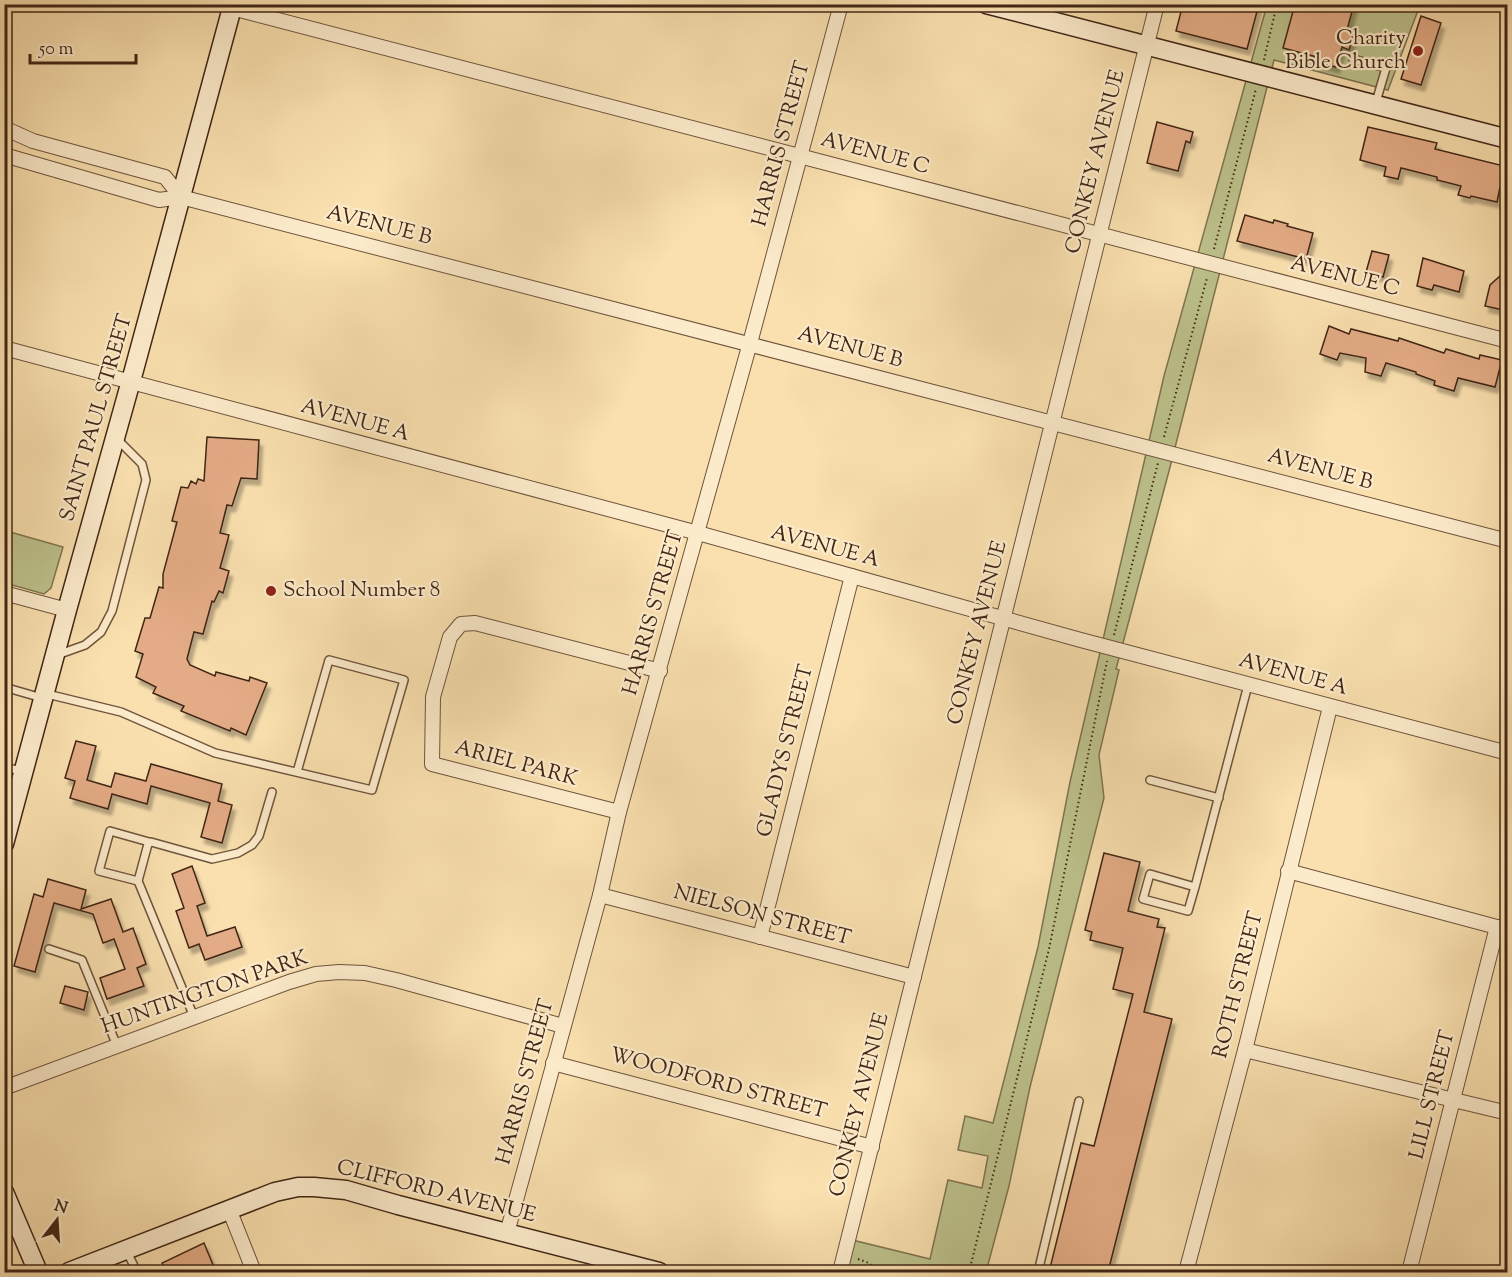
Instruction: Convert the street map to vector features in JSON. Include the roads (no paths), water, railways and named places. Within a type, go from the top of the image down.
[{"type":"main road","points":[[986,4],[1508,139]]},
{"type":"main road","name":"SAINT PAUL STREET","points":[[4,844],[232,6]]},
{"type":"main road","name":"CLIFFORD AVENUE","points":[[79,1270],[229,1209],[286,1190],[297,1187],[331,1187],[659,1272]]},
{"type":"main road","points":[[5,1194],[33,1271]]},
{"type":"street","name":"HARRIS STREET","points":[[507,1233],[600,895],[619,812],[750,344],[841,4]]},
{"type":"street","name":"CONKEY AVENUE","points":[[840,1272],[1157,4]]},
{"type":"street","name":"AVENUE C","points":[[232,6],[1508,341]]},
{"type":"street","points":[[4,128],[33,141],[165,177],[181,197]]},
{"type":"street","name":"AVENUE B","points":[[4,155],[159,200],[181,197],[1508,541]]},
{"type":"street","name":"AVENUE A","points":[[4,348],[698,533],[1110,648],[1508,753]]},
{"type":"street","name":"GLADYS STREET","points":[[760,937],[852,576]]},
{"type":"street","points":[[4,593],[67,610]]},
{"type":"street","name":"ARIEL PARK","points":[[619,812],[432,764],[434,697],[450,637],[461,624],[466,622],[660,671]]},
{"type":"street","name":"ROTH STREET","points":[[1186,1272],[1245,1050],[1330,707]]},
{"type":"street","points":[[1288,871],[1502,929]]},
{"type":"street","name":"NIELSON STREET","points":[[600,895],[914,977]]},
{"type":"street","name":"LILL STREET","points":[[1409,1272],[1454,1099],[1502,929]]},
{"type":"street","name":"HUNTINGTON PARK","points":[[4,1088],[316,974],[365,973],[563,1026]]},
{"type":"street","points":[[1245,1050],[1508,1113]]},
{"type":"street","name":"WOODFORD STREET","points":[[553,1063],[872,1147]]},
{"type":"street","points":[[229,1209],[254,1272]]},
{"type":"lane","points":[[1353,59],[1386,68],[1375,105]]},
{"type":"lane","points":[[54,656],[85,645],[101,632],[112,611],[146,480],[142,464],[115,437]]},
{"type":"lane","points":[[4,687],[121,712],[215,753],[372,790],[404,680],[329,660],[297,772]]},
{"type":"lane","points":[[1195,887],[1150,874],[1143,899],[1188,911],[1195,887],[1248,685]]},
{"type":"lane","points":[[4,767],[24,771]]},
{"type":"lane","points":[[1150,780],[1218,798]]},
{"type":"lane","points":[[138,881],[99,871],[110,831],[212,859],[234,855],[252,845],[259,836],[272,792]]},
{"type":"lane","points":[[149,842],[138,881],[194,1017]]},
{"type":"lane","points":[[49,949],[82,960],[117,1046]]},
{"type":"lane","points":[[1038,1272],[1079,1101]]},
{"type":"lane","points":[[126,1249],[135,1272]]},
{"type":"place","name":"Charity Bible Church","points":[[1418,51]]},
{"type":"place","name":"School Number 8","points":[[271,591]]}]
